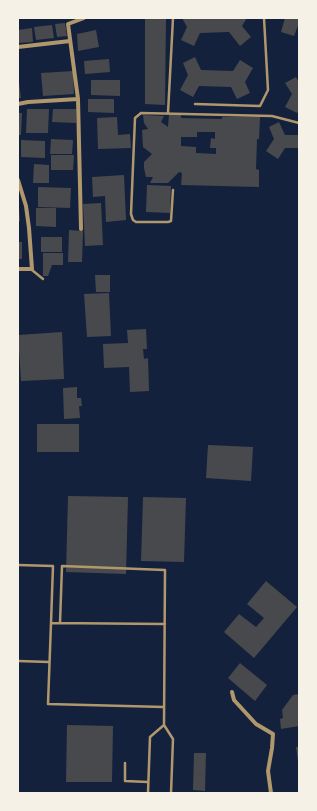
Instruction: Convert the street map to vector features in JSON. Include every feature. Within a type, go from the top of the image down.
[{"type":"street","points":[[66,18],[78,99],[81,229]]},
{"type":"street","points":[[68,24],[84,18]]},
{"type":"street","points":[[18,47],[70,41]]},
{"type":"street","points":[[18,104],[78,99]]},
{"type":"street","points":[[18,180],[26,206],[32,269],[18,269]]},
{"type":"street","points":[[232,692],[234,700],[256,724],[273,734],[268,771],[271,793]]},
{"type":"lane","points":[[168,114],[173,18]]},
{"type":"lane","points":[[195,104],[260,106],[268,90],[264,18]]},
{"type":"lane","points":[[172,190],[171,221],[136,222],[133,220],[131,214],[135,118],[141,113],[272,116],[299,123]]},
{"type":"lane","points":[[32,269],[43,279]]},
{"type":"lane","points":[[18,565],[53,566],[48,704],[164,707]]},
{"type":"lane","points":[[60,623],[62,566],[165,570],[164,725],[173,739],[171,793]]},
{"type":"lane","points":[[51,623],[165,624]]},
{"type":"lane","points":[[18,661],[50,662]]},
{"type":"lane","points":[[148,793],[150,737],[164,725]]},
{"type":"lane","points":[[125,763],[125,781],[148,782]]},
{"type":"building","points":[[145,18],[166,18],[165,105],[145,104]]},
{"type":"building","points":[[182,18],[247,18],[242,26],[251,37],[240,46],[229,32],[200,33],[194,46],[181,40],[187,27]]},
{"type":"building","points":[[285,18],[299,18],[299,23],[294,36],[281,32]]},
{"type":"building","points":[[65,23],[67,36],[57,37],[55,24]]},
{"type":"building","points":[[52,25],[54,38],[36,40],[34,27]]},
{"type":"building","points":[[32,28],[33,42],[18,43],[18,30]]},
{"type":"building","points":[[96,30],[99,47],[78,51],[77,34]]},
{"type":"building","points":[[195,57],[201,70],[233,71],[240,60],[253,68],[245,82],[250,93],[237,99],[231,87],[199,86],[193,97],[180,90],[188,75],[183,63]]},
{"type":"building","points":[[109,59],[110,72],[85,74],[84,61]]},
{"type":"building","points":[[73,71],[74,94],[43,96],[41,73]]},
{"type":"building","points":[[296,77],[299,83],[299,110],[297,113],[285,107],[292,94],[285,83]]},
{"type":"building","points":[[91,80],[120,80],[120,96],[91,95]]},
{"type":"building","points":[[19,82],[21,98],[18,98]]},
{"type":"building","points":[[88,99],[114,99],[114,113],[88,112]]},
{"type":"building","points":[[27,109],[49,109],[48,133],[26,133]]},
{"type":"building","points":[[53,109],[76,109],[76,123],[52,122]]},
{"type":"building","points":[[18,113],[22,113],[21,135],[18,135]]},
{"type":"building","points":[[169,114],[181,115],[181,118],[222,119],[222,117],[260,117],[259,139],[257,139],[256,169],[259,170],[259,187],[181,185],[182,173],[179,172],[168,183],[150,183],[153,177],[146,177],[144,162],[152,154],[143,147],[142,130],[148,129],[144,123],[143,115],[164,116],[161,122],[168,127]],"holes":[[[197,132],[215,132],[215,139],[211,138],[210,148],[216,148],[216,154],[196,153],[196,147],[181,146],[181,137],[197,137]]]},
{"type":"building","points":[[117,117],[118,135],[130,134],[131,148],[98,149],[97,118]]},
{"type":"building","points":[[279,122],[285,135],[299,135],[299,148],[285,148],[278,159],[266,151],[274,139],[269,127]]},
{"type":"building","points":[[51,139],[73,140],[72,154],[50,154]]},
{"type":"building","points":[[21,140],[45,141],[45,158],[21,157]]},
{"type":"building","points":[[51,155],[74,155],[73,170],[51,170]]},
{"type":"building","points":[[34,164],[49,165],[49,183],[33,183]]},
{"type":"building","points":[[124,175],[126,220],[106,222],[105,196],[93,197],[92,177]]},
{"type":"building","points":[[147,185],[171,186],[170,213],[146,212]]},
{"type":"building","points":[[38,187],[71,188],[70,208],[38,207]]},
{"type":"building","points":[[101,203],[103,245],[85,246],[83,204]]},
{"type":"building","points":[[19,208],[20,221],[18,221]]},
{"type":"building","points":[[36,208],[56,208],[56,227],[36,226]]},
{"type":"building","points":[[69,230],[83,231],[82,262],[68,262]]},
{"type":"building","points":[[41,237],[62,237],[62,252],[41,252]]},
{"type":"building","points":[[18,242],[22,242],[22,259],[18,259]]},
{"type":"building","points":[[43,253],[63,253],[63,265],[52,265],[48,276],[43,276]]},
{"type":"building","points":[[95,275],[110,275],[110,292],[96,292]]},
{"type":"building","points":[[109,293],[111,336],[87,337],[84,294]]},
{"type":"building","points":[[146,329],[147,349],[143,349],[144,359],[148,358],[149,391],[130,392],[129,367],[104,368],[103,344],[128,343],[127,330]]},
{"type":"building","points":[[62,332],[64,379],[21,381],[18,335]]},
{"type":"building","points":[[77,387],[77,398],[81,398],[82,406],[79,406],[80,418],[64,419],[63,388]]},
{"type":"building","points":[[37,424],[79,424],[79,452],[37,452]]},
{"type":"building","points":[[208,445],[253,447],[251,481],[206,478]]},
{"type":"building","points":[[68,496],[128,497],[126,574],[66,572]]},
{"type":"building","points":[[143,497],[186,498],[184,562],[141,561]]},
{"type":"building","points":[[266,581],[297,607],[254,658],[224,632],[239,614],[256,627],[264,618],[247,604]]},
{"type":"building","points":[[240,663],[267,685],[255,701],[228,678]]},
{"type":"building","points":[[299,694],[299,726],[281,729],[280,719],[283,718],[282,710],[293,695]]},
{"type":"building","points":[[67,725],[113,726],[112,782],[66,782]]},
{"type":"building","points":[[296,747],[299,747],[299,761],[298,761]]},
{"type":"building","points":[[194,753],[206,753],[205,791],[193,790]]}]
